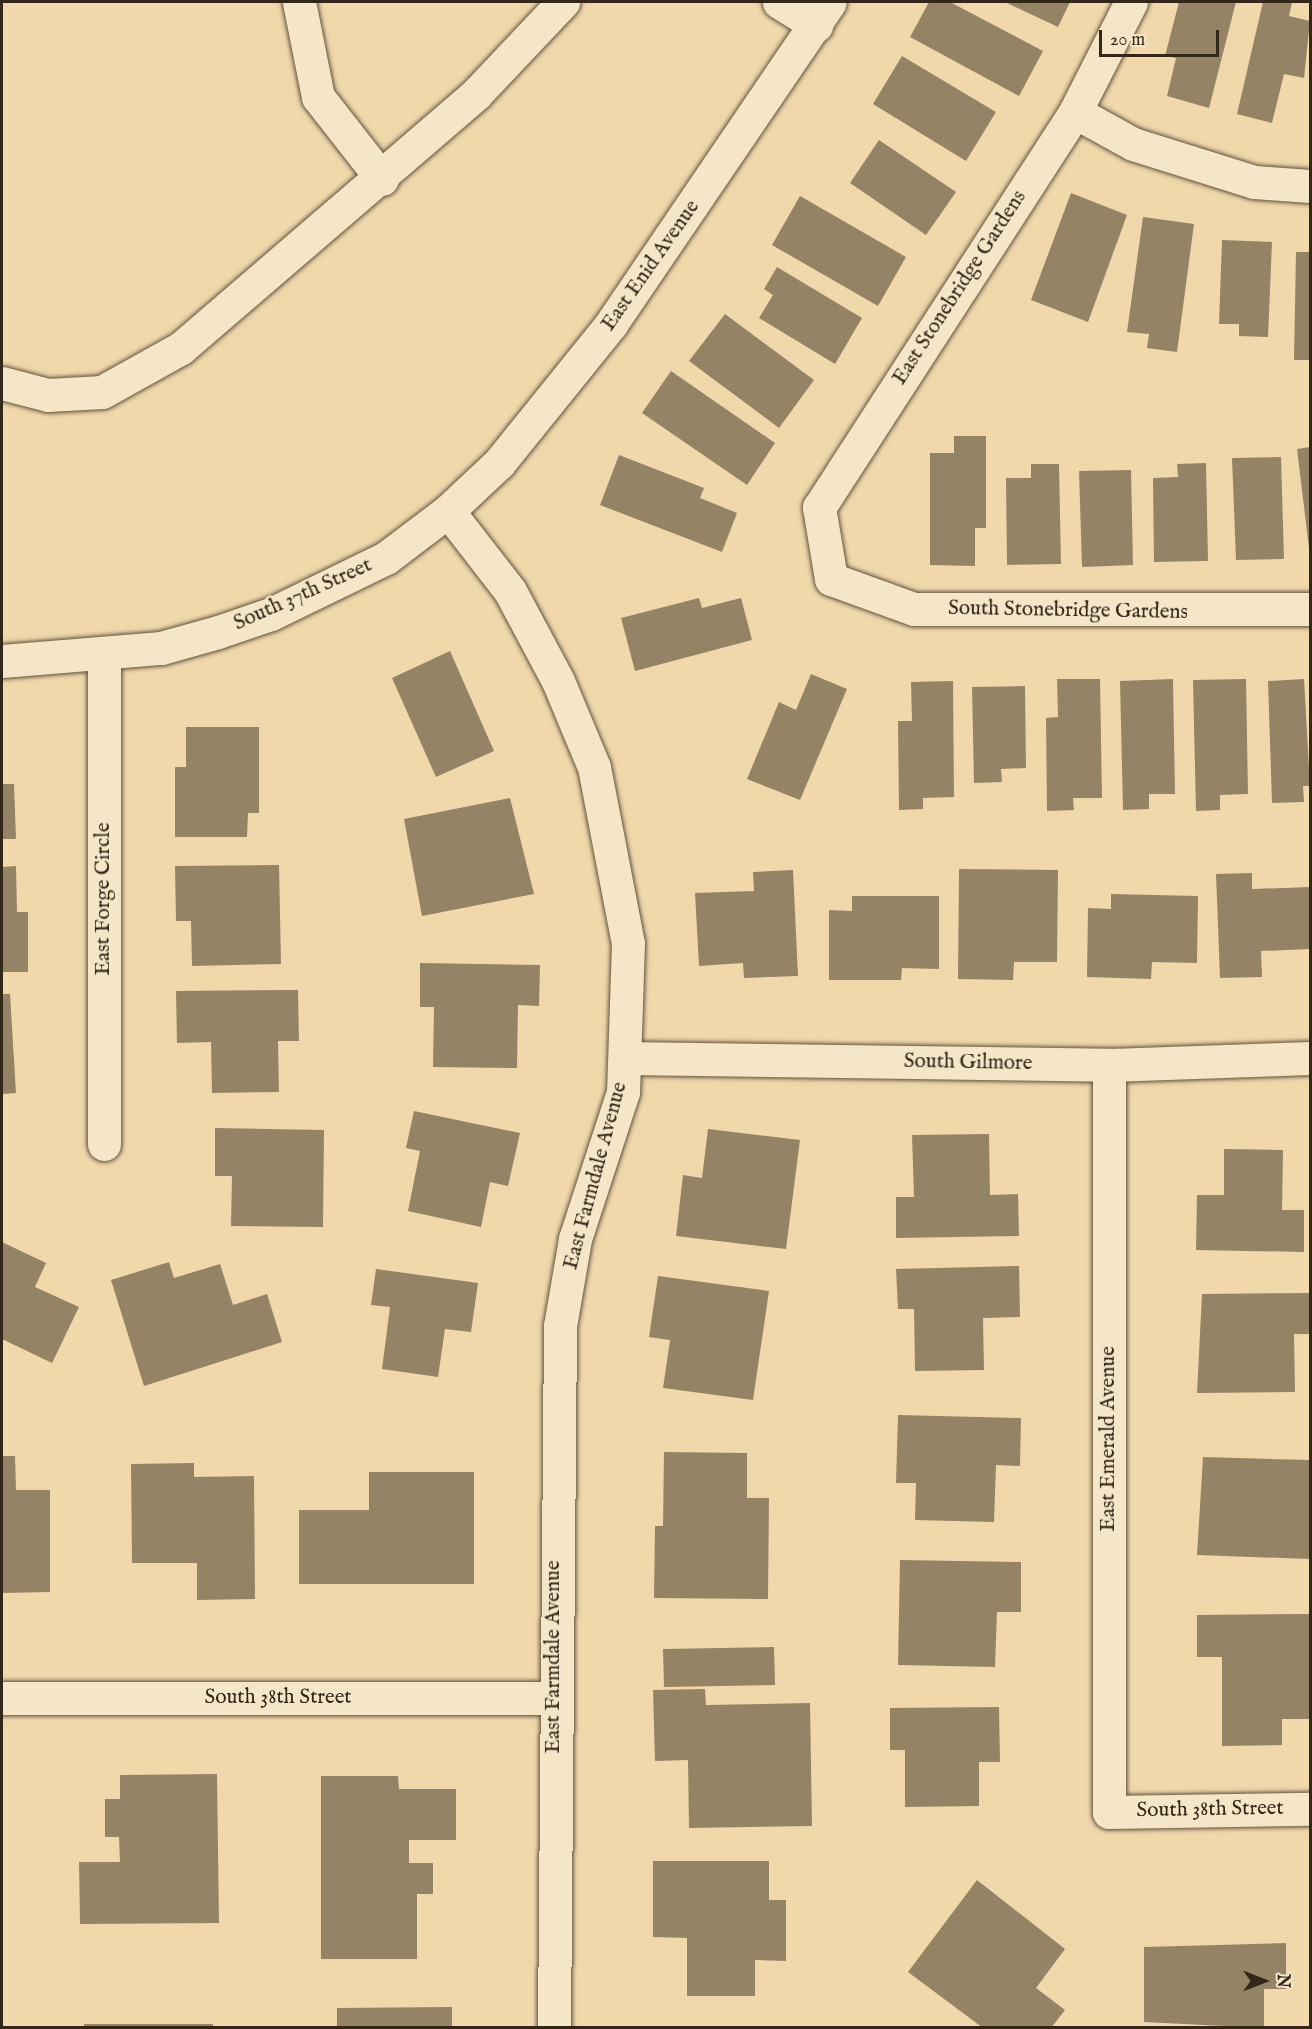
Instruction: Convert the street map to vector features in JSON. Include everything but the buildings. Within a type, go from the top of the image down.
[{"type":"street","points":[[299,2],[318,97],[332,122],[382,179]]},
{"type":"street","points":[[2,382],[25,392],[75,397],[126,383],[231,309],[382,179],[513,58],[563,2]]},
{"type":"street","points":[[779,2],[823,13]]},
{"type":"street","name":"East Stonebridge Gardens","points":[[831,579],[819,507],[1075,111],[1131,2]]},
{"type":"street","name":"East Enid Avenue","points":[[448,511],[499,463],[611,324],[823,13]]},
{"type":"street","points":[[1075,111],[1133,144],[1254,182],[1311,186]]},
{"type":"street","name":"South 37th Street","points":[[2,661],[161,648],[271,614],[386,558],[448,511]]},
{"type":"street","name":"East Farmdale Avenue","points":[[448,511],[510,591],[558,681],[594,767],[628,943],[623,1092],[575,1239],[561,1326],[554,1698],[554,2028]]},
{"type":"street","name":"South Stonebridge Gardens","points":[[831,579],[914,609],[1311,609]]},
{"type":"street","name":"East Forge Circle","points":[[104,654],[104,1144]]},
{"type":"street","name":"South Gilmore","points":[[625,1058],[1109,1065],[1311,1058]]},
{"type":"street","name":"East Emerald Avenue","points":[[1109,1065],[1109,1812]]},
{"type":"street","name":"South 38th Street","points":[[2,1698],[554,1698]]},
{"type":"street","name":"South 38th Street","points":[[1109,1812],[1311,1809]]}]
